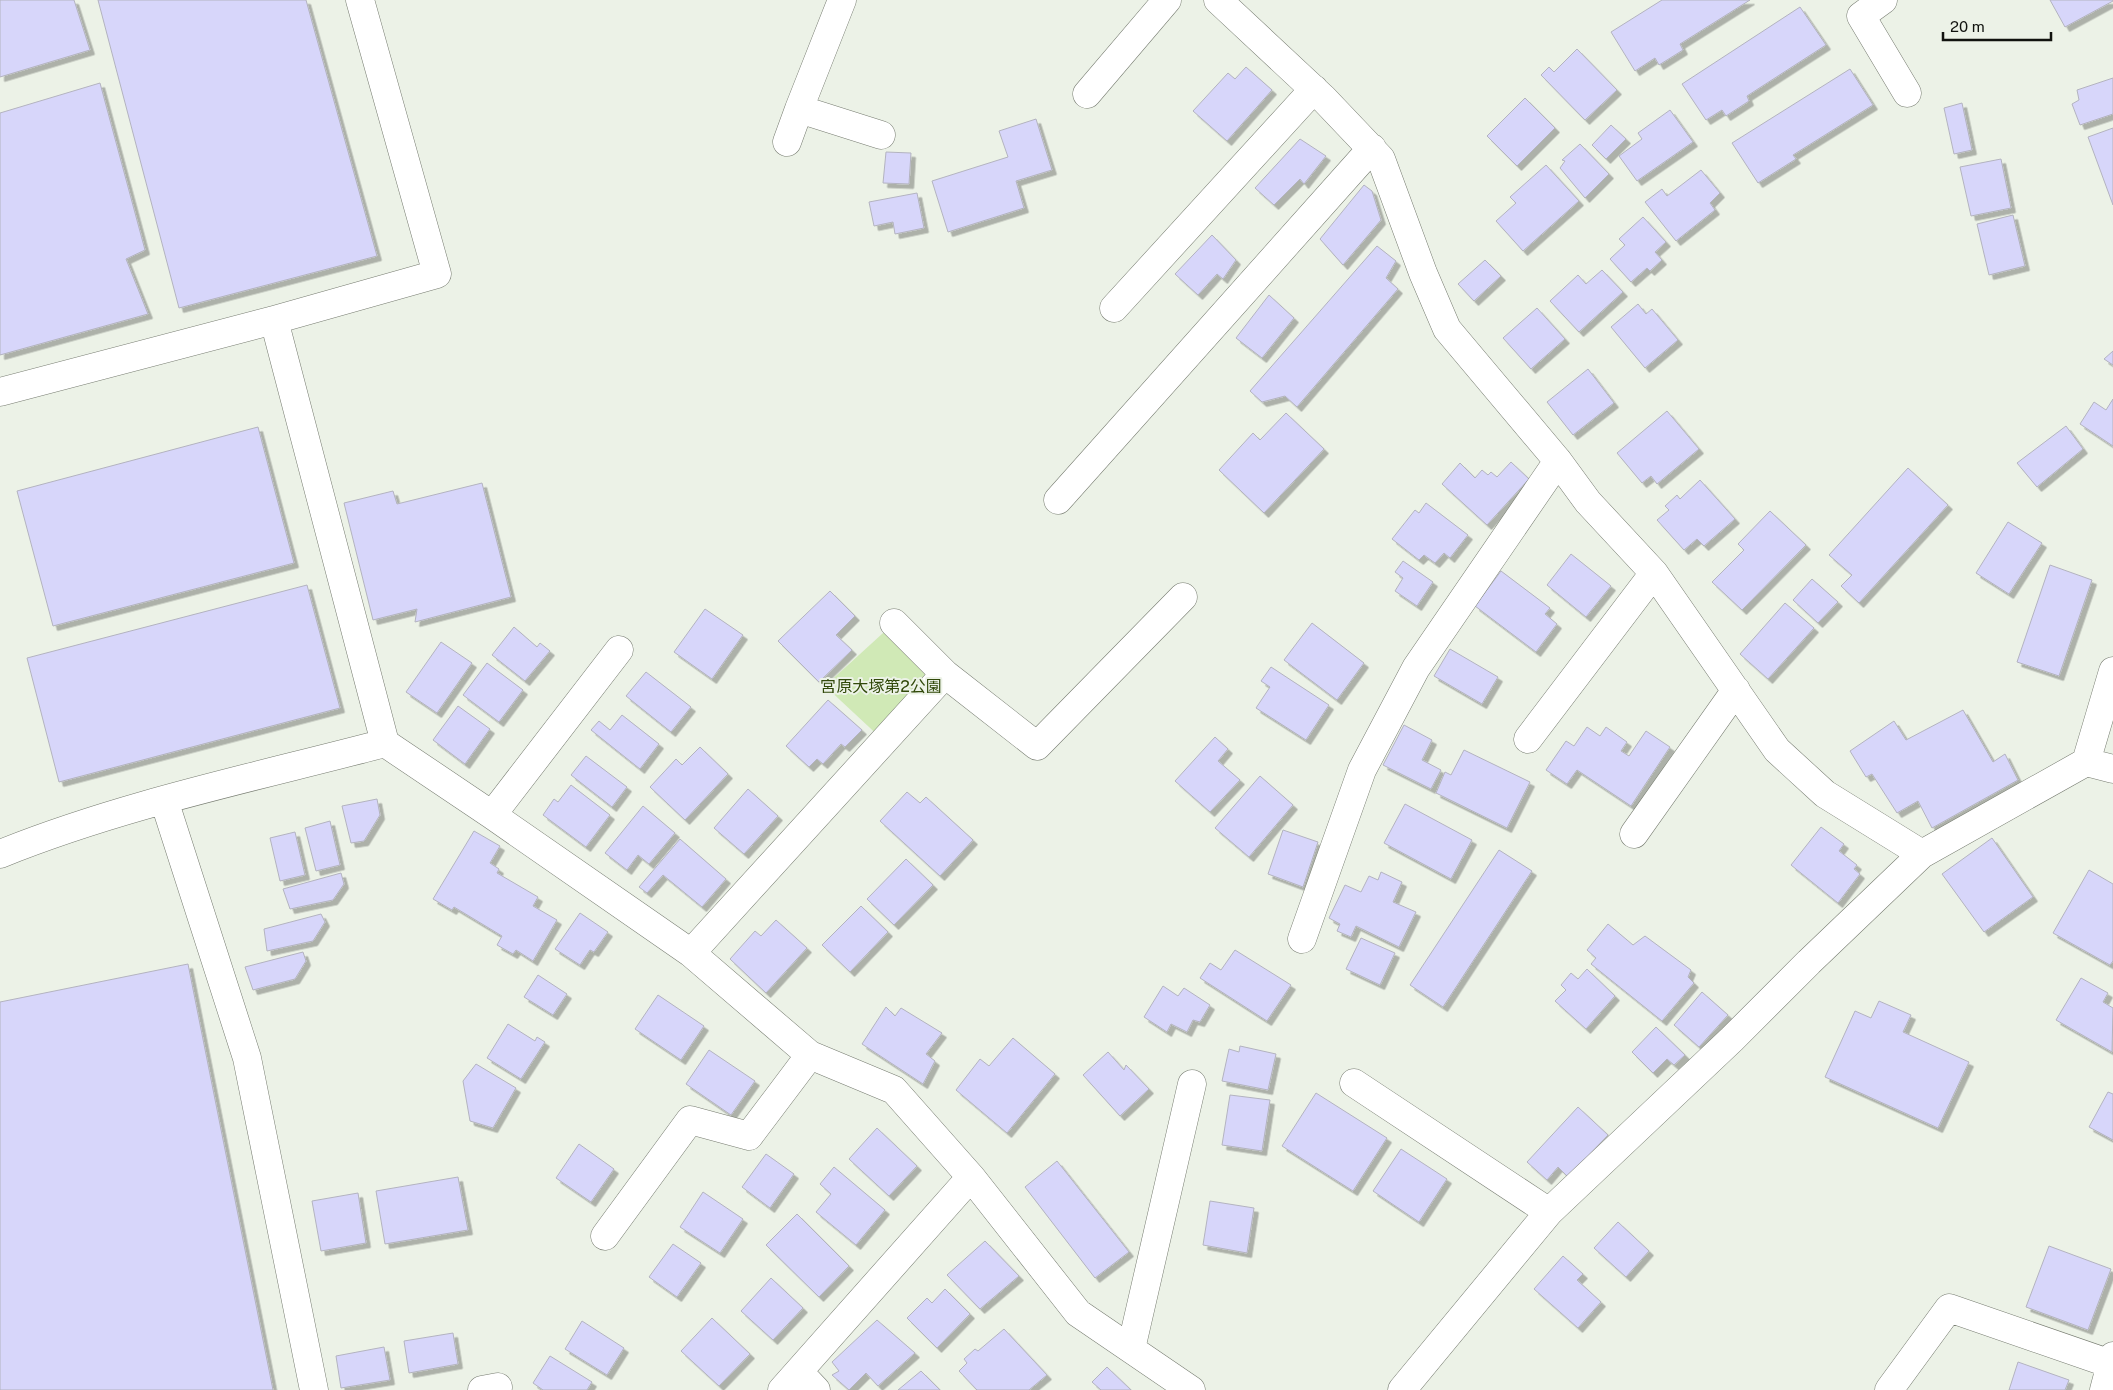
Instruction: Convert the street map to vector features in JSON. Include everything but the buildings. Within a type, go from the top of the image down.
[{"type":"street","points":[[0,392],[274,320],[437,274],[360,0]]},
{"type":"street","points":[[787,142],[842,0]]},
{"type":"street","points":[[1087,94],[1167,0]]},
{"type":"street","points":[[1218,0],[1314,89],[1382,159],[1423,273],[1447,329],[1558,461],[1588,502],[1654,573],[1777,750],[1825,794],[1922,854]]},
{"type":"street","points":[[1883,0],[1861,16],[1907,93]]},
{"type":"street","points":[[1114,308],[1314,89]]},
{"type":"street","points":[[799,109],[881,135]]},
{"type":"street","points":[[1058,500],[1372,148]]},
{"type":"street","points":[[274,320],[384,743],[492,815],[691,953],[810,1055],[894,1090],[971,1177],[1078,1313],[1190,1390]]},
{"type":"street","points":[[1302,939],[1362,770],[1416,668],[1558,461]]},
{"type":"street","points":[[1528,738],[1654,573]]},
{"type":"street","points":[[894,622],[945,674],[1037,746],[1183,597]]},
{"type":"street","points":[[492,815],[620,650]]},
{"type":"street","points":[[2086,762],[2113,671]]},
{"type":"street","points":[[691,953],[945,674]]},
{"type":"street","points":[[1634,834],[1736,690]]},
{"type":"street","points":[[0,854],[45,836],[164,800],[384,743]]},
{"type":"street","points":[[1402,1390],[1549,1212],[1732,1039],[1922,854],[2086,762],[2113,769]]},
{"type":"street","points":[[164,800],[247,1058],[314,1390]]},
{"type":"street","points":[[606,1236],[690,1120],[749,1136],[810,1055]]},
{"type":"street","points":[[1354,1083],[1549,1212]]},
{"type":"street","points":[[1131,1349],[1192,1084]]},
{"type":"street","points":[[799,1384],[971,1177]]},
{"type":"street","points":[[1889,1390],[1949,1308],[2109,1376]]},
{"type":"green space","name":"宮原大塚第2公園","points":[[894,623],[945,674],[884,741],[825,686]]}]
